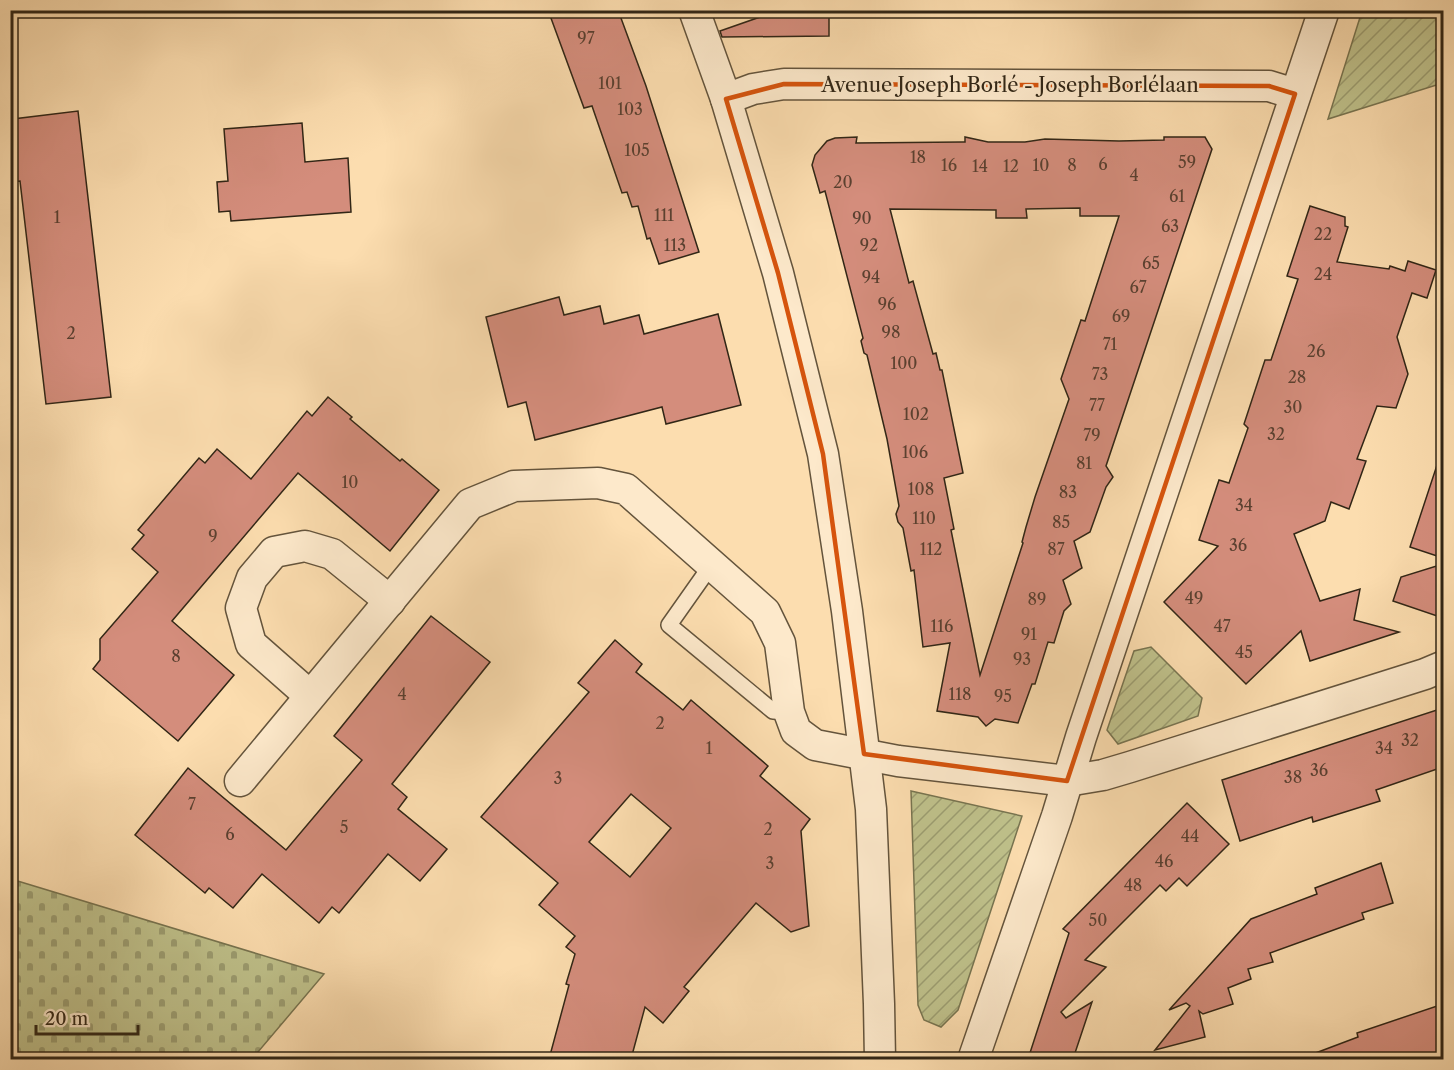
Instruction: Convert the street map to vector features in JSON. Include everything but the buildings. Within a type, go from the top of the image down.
[{"type":"street","points":[[694,10],[726,99],[778,273],[823,454],[847,610],[871,809],[880,1059]]},
{"type":"street","points":[[973,1059],[1324,10]]},
{"type":"street","name":"Avenue Joseph Borlé - Joseph Borlélaan","points":[[726,99],[753,89],[784,84],[1269,86],[1295,94]]},
{"type":"street","points":[[240,781],[309,695],[470,504],[514,486],[597,483],[626,489],[765,612],[780,643],[789,712],[796,731],[814,745],[898,761],[1067,781],[1103,775],[1141,764],[1425,674],[1443,666]]},
{"type":"street","points":[[309,695],[251,644],[241,608],[252,578],[274,552],[305,546],[332,554],[390,601]]},
{"type":"lane","points":[[712,564],[669,625],[773,711],[789,712]]},
{"type":"highlighted area","points":[[784,84],[1269,86],[1295,94],[1067,781],[864,754],[823,454],[778,273],[726,99]]},
{"type":"green space","points":[[1362,11],[1443,11],[1443,83],[1328,119]]},
{"type":"green space","points":[[1151,647],[1202,698],[1198,716],[1118,744],[1107,730],[1134,651]]},
{"type":"green space","points":[[911,791],[1022,816],[958,1010],[941,1027],[924,1020],[918,1005]]},
{"type":"green space","points":[[11,879],[324,974],[252,1059],[11,1059]]}]
